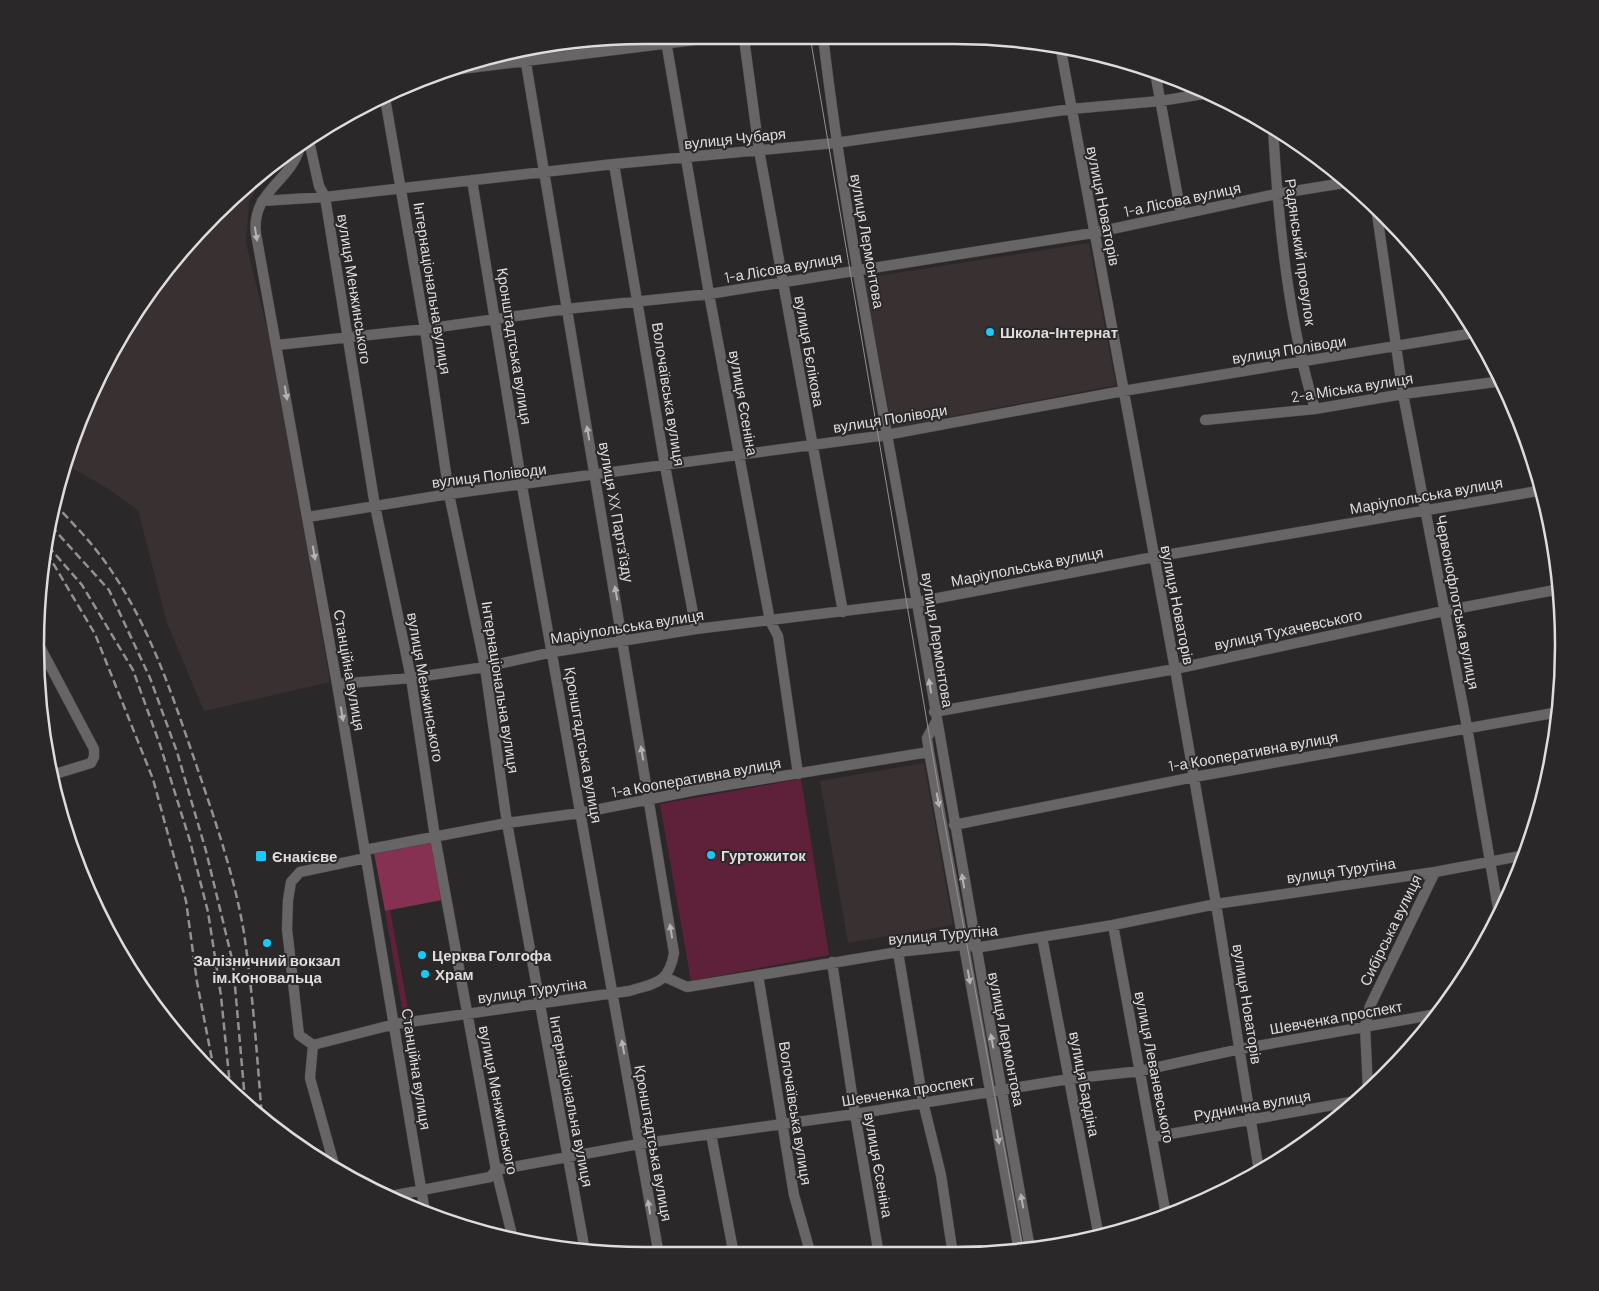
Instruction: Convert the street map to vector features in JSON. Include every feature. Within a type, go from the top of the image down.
[{"type":"street","name":"вулиця Єсеніна","points":[[667,44],[738,456],[770,621],[778,636],[798,774]]},
{"type":"street","name":"вулиця Бєлікова","points":[[745,44],[759,150],[843,612]]},
{"type":"street","name":"вулиця Лермонтова","points":[[824,44],[836,143],[886,435],[917,602],[975,948],[1029,1242]]},
{"type":"street","points":[[524,56],[618,45]]},
{"type":"street","name":"вулиця Новаторів","points":[[1061,54],[1175,669],[1216,904],[1258,1165]]},
{"type":"street","name":"вулиця XX Партз'їзду","points":[[524,56],[624,640],[674,953],[672,968],[665,977]]},
{"type":"street","points":[[1156,80],[1181,214]]},
{"type":"street","name":"вулиця Чубаря","points":[[262,201],[325,197],[614,164],[836,143],[1071,110],[1196,95]]},
{"type":"street","name":"Інтернаціональна вулиця","points":[[386,103],[425,329],[449,494],[485,667],[507,823],[567,1157],[585,1244]]},
{"type":"street","name":"Радянський провулок","points":[[1273,136],[1276,194],[1301,362],[1315,409]]},
{"type":"street","name":"вулиця Менжинського","points":[[310,146],[319,186],[325,197],[375,506],[411,678],[435,837],[496,1170],[511,1232]]},
{"type":"street","name":"Станційна вулиця","points":[[296,156],[289,170],[262,201],[257,209],[254,222],[278,345],[337,684],[424,1204]]},
{"type":"street","name":"Волочаївська вулиця","points":[[614,164],[639,302],[665,466],[696,629]]},
{"type":"street","name":"Кронштадтська вулиця","points":[[472,180],[522,486],[658,1247]]},
{"type":"street","name":"1-а Лісова вулиця","points":[[278,345],[496,320],[566,308],[709,294],[1094,233],[1276,194],[1339,184]]},
{"type":"street","name":"Червонофлотська вулиця","points":[[1378,219],[1403,394],[1467,727],[1497,903]]},
{"type":"street","name":"вулиця Поліводи","points":[[308,517],[449,494],[522,486],[886,435],[1123,391],[1468,334]]},
{"type":"street","name":"2-а Міська вулиця","points":[[1204,420],[1315,409],[1403,394],[1494,382]]},
{"type":"street","name":"Маріупольська вулиця","points":[[337,684],[411,678],[485,667],[553,652],[696,629],[917,602],[1154,557],[1535,492]]},
{"type":"street","name":"вулиця Тухачевського","points":[[935,717],[1175,669],[1444,611],[1552,590]]},
{"type":"street","points":[[44,659],[94,749],[94,757],[90,763],[57,773]]},
{"type":"street","name":"1-а Кооперативна вулиця","points":[[954,825],[1194,777],[1551,713]]},
{"type":"street","points":[[929,752],[927,738],[935,717]]},
{"type":"street","name":"вулиця Лермонтова","points":[[929,752],[1018,1243]]},
{"type":"street","name":"1-а Кооперативна вулиця","points":[[313,1045],[299,1035],[287,929],[291,882],[300,872],[435,837],[507,823],[580,813],[929,752]]},
{"type":"street","name":"вулиця Турутіна","points":[[313,1045],[395,1024],[614,994],[654,984],[665,977],[687,987],[898,952],[971,944],[975,948],[1112,925],[1216,904],[1436,872],[1516,856]]},
{"type":"street","name":"Сибірська вулиця","points":[[1368,1082],[1365,1026],[1370,1006],[1436,872]]},
{"type":"street","name":"вулиця Леваневського","points":[[1112,925],[1165,1208]]},
{"type":"street","name":"вулиця Бардіна","points":[[1042,937],[1098,1230]]},
{"type":"street","points":[[898,952],[923,1102],[940,1175],[951,1247]]},
{"type":"street","name":"вулиця Єсеніна","points":[[832,962],[878,1247]]},
{"type":"street","name":"Волочаївська вулиця","points":[[758,975],[794,1196],[809,1247]]},
{"type":"street","name":"Шевченка проспект","points":[[400,1195],[490,1177],[496,1170],[639,1144],[855,1114],[1069,1079],[1140,1071],[1240,1049],[1428,1015]]},
{"type":"street","points":[[313,1045],[310,1078],[333,1159]]},
{"type":"street","name":"Руднична вулиця","points":[[1153,1137],[1344,1103]]},
{"type":"street","points":[[711,1134],[732,1247]]},
{"type":"shaded area","points":[[268,177],[256,190],[249,202],[246,243],[272,349],[330,682],[204,711],[167,623],[138,510],[104,486],[71,467],[90,415],[124,345],[168,279],[193,249],[220,220]]},
{"type":"shaded area","name":"Школа-Інтернат","points":[[1089,243],[1116,385],[892,428],[864,278]]},
{"type":"shaded area","points":[[924,763],[953,925],[848,943],[820,781]]},
{"type":"shaded area","points":[[801,779],[829,955],[691,981],[660,804]]},
{"type":"shaded area","points":[[432,842],[442,900],[385,911],[374,853]]},
{"type":"shaded area","points":[[390,910],[409,1014],[403,1014],[385,911]]},
{"type":"tram line","points":[[811,44],[940,798],[1022,1243]]},
{"type":"railway","points":[[59,510],[102,558],[121,586],[137,615],[165,676],[199,773],[231,873],[244,933],[261,1108]]},
{"type":"railway","points":[[55,530],[109,590],[150,678],[177,752],[206,851],[233,963],[244,1094]]},
{"type":"railway","points":[[52,550],[82,585],[133,670],[160,745],[190,841],[208,912],[221,996],[229,1080]]},
{"type":"railway","points":[[50,559],[95,634],[153,779],[186,901],[197,982],[213,1063]]},
{"type":"place","name":"Школа-Інтернат","points":[[990,332]]},
{"type":"place","name":"Гуртожиток","points":[[711,855]]},
{"type":"place","name":"Єнакієве","points":[[261,856]]},
{"type":"place","name":"Залізничний вокзал ім.Коновальца","points":[[267,943]]},
{"type":"place","name":"Церква Голгофа","points":[[422,955]]},
{"type":"place","name":"Храм","points":[[425,974]]}]
